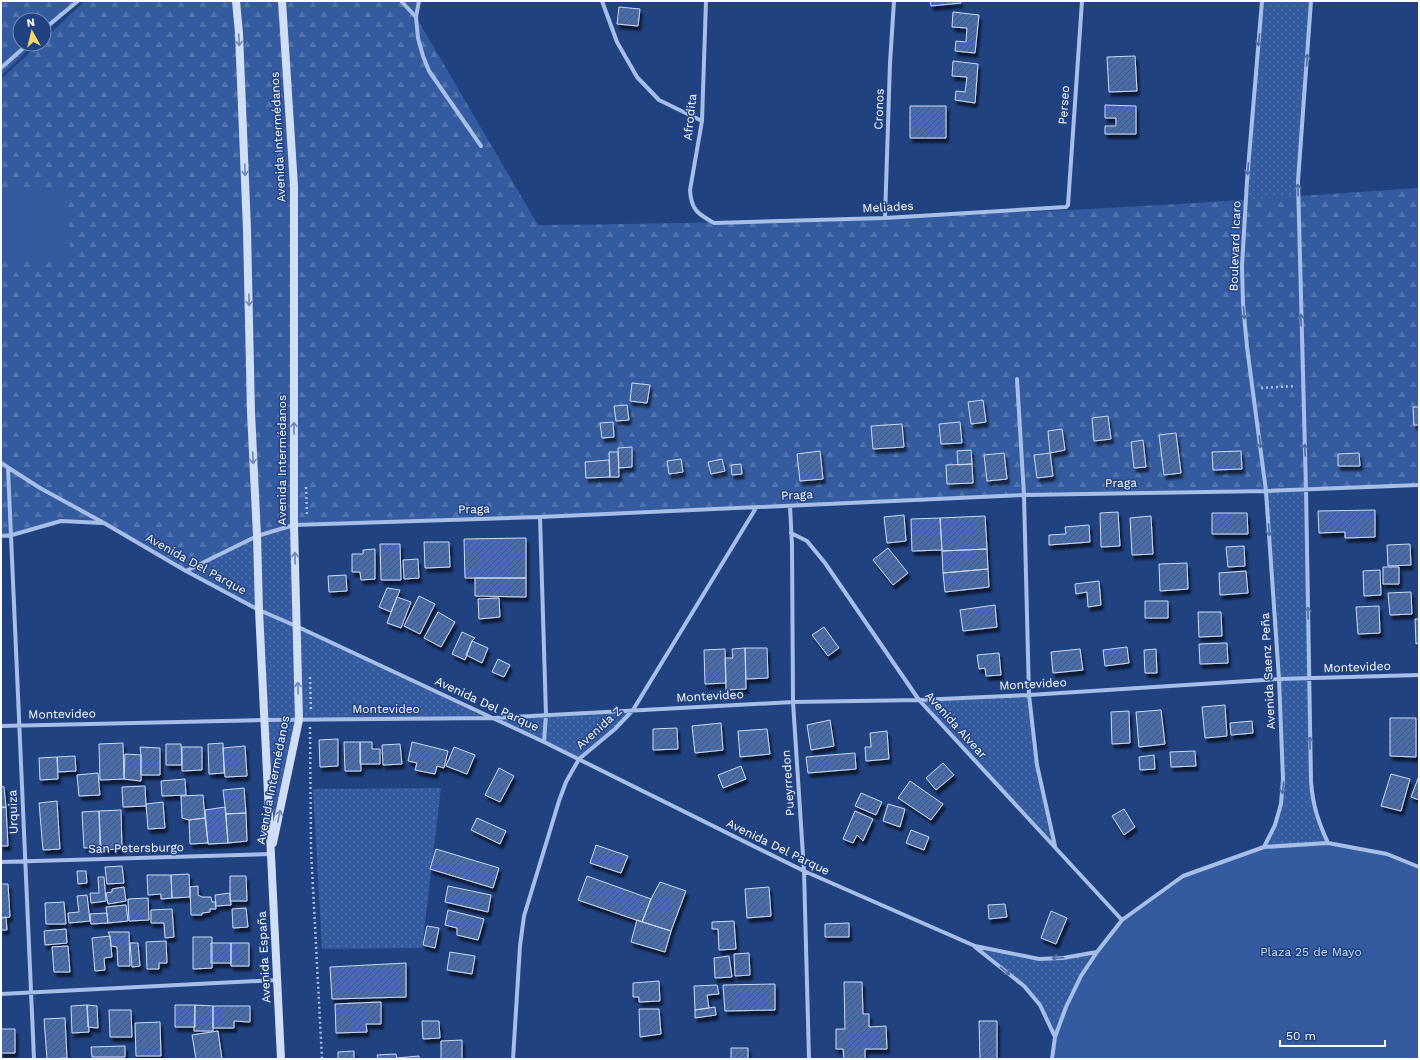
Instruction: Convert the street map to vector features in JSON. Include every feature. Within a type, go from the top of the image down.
[{"type":"main road","name":"Avenida Intermédanos","points":[[236,1],[247,214],[251,412],[271,854]]},
{"type":"main road","name":"Avenida Intermédanos","points":[[271,854],[299,720],[294,525],[294,186],[282,1]]},
{"type":"main road","name":"Avenida España","points":[[271,854],[281,1059]]},
{"type":"street","points":[[52,22],[78,1]]},
{"type":"street","points":[[401,1],[416,16]]},
{"type":"street","points":[[419,1],[416,16],[418,38],[423,56],[430,71],[481,146]]},
{"type":"street","points":[[602,1],[617,42],[638,77],[659,100],[702,121]]},
{"type":"street","name":"Afrodita","points":[[706,1],[702,121],[690,190],[690,202],[697,213],[714,223]]},
{"type":"street","name":"Cronos","points":[[885,218],[894,1]]},
{"type":"street","name":"Perseo","points":[[1063,208],[1068,205],[1082,1]]},
{"type":"street","name":"Boulevard Icaro","points":[[1262,1],[1242,266],[1243,304],[1266,491]]},
{"type":"street","points":[[1311,1],[1298,182],[1306,489],[1308,679],[1312,802],[1317,819],[1328,843]]},
{"type":"street","points":[[1,68],[19,52]]},
{"type":"street","name":"Meliades","points":[[714,223],[885,218],[1063,208]]},
{"type":"street","points":[[1017,379],[1024,495],[1029,695],[1037,765],[1055,847]]},
{"type":"street","name":"Avenida Del Parque","points":[[1,463],[40,488],[104,523],[186,572],[259,610],[494,718],[804,871],[974,946],[1039,959],[1063,958],[1097,952]]},
{"type":"street","name":"Urquiza","points":[[8,468],[34,1059]]},
{"type":"street","name":"Praga","points":[[186,572],[257,536],[294,525],[540,517],[1024,495],[1266,491],[1419,485]]},
{"type":"street","name":"Avenida Saenz Peña","points":[[1264,847],[1275,825],[1281,804],[1284,778],[1280,679],[1266,491]]},
{"type":"street","name":"Pueyrredon","points":[[790,506],[793,702],[804,871],[809,1059]]},
{"type":"street","name":"Avenida Z","points":[[513,1059],[520,946],[524,916],[566,782],[578,759],[615,728],[633,710],[756,508]]},
{"type":"street","points":[[540,517],[546,715],[544,742]]},
{"type":"street","points":[[1,536],[12,535],[60,521],[104,523]]},
{"type":"street","name":"Avenida Alvear","points":[[791,533],[807,541],[825,563],[919,700],[1122,920]]},
{"type":"street","name":"Montevideo","points":[[1,726],[19,724],[264,720],[494,718],[793,702],[919,700],[1029,695],[1280,679],[1419,675]]},
{"type":"street","points":[[1052,1059],[1056,1037],[1066,1007],[1081,976],[1097,952],[1122,920],[1183,876],[1264,847],[1328,843],[1387,854],[1419,867]]},
{"type":"street","name":"San Petersburgo","points":[[1,862],[25,860],[271,854]]},
{"type":"street","name":"Avenida Del Parque","points":[[974,946],[1024,986],[1040,1004],[1056,1037]]},
{"type":"street","points":[[1,994],[277,980]]},
{"type":"path","points":[[1253,388],[1303,386]]},
{"type":"green space","points":[[1,1],[78,1],[52,26],[52,12],[12,12],[12,52],[26,52],[1,76]]},
{"type":"green space","points":[[85,1],[419,1],[416,17],[538,225],[936,216],[1201,203],[1419,188],[1419,485],[1095,493],[756,508],[294,525],[186,571],[104,523],[60,521],[1,536],[1,79],[30,52],[52,52],[52,32]]},
{"type":"green space","points":[[282,1],[296,626],[494,718],[299,720],[271,853],[254,412]]},
{"type":"green space","points":[[1262,1],[1311,1],[1298,181],[1313,802],[1328,843],[1264,847],[1275,825],[1283,779],[1271,561],[1247,347],[1244,230]]},
{"type":"green space","points":[[68,190],[70,259],[1,261],[1,192]]},
{"type":"green space","points":[[257,536],[259,610],[186,571]]},
{"type":"green space","points":[[1029,695],[1037,765],[1055,847],[919,700]]},
{"type":"green space","points":[[633,710],[579,759],[494,718]]},
{"type":"green space","points":[[441,788],[422,948],[322,949],[313,789]]},
{"type":"green space","name":"Plaza 25 de Mayo","points":[[1328,843],[1387,854],[1419,866],[1419,1059],[1053,1059],[1056,1037],[1081,976],[1122,920],[1183,876],[1264,847]]},
{"type":"green space","points":[[975,946],[1039,959],[1063,958],[1097,952],[1055,1037],[1040,1005],[1024,986]]},
{"type":"building","points":[[930,1],[960,1],[961,3],[931,6]]},
{"type":"building","points":[[619,7],[640,9],[638,26],[617,24]]},
{"type":"building","points":[[953,12],[979,15],[975,53],[955,51],[956,41],[966,42],[967,28],[952,27]]},
{"type":"building","points":[[1135,56],[1137,91],[1109,92],[1107,57]]},
{"type":"building","points":[[953,61],[978,64],[975,103],[955,100],[956,91],[965,92],[967,77],[952,76]]},
{"type":"building","points":[[1105,105],[1136,106],[1136,134],[1105,134],[1105,126],[1116,126],[1116,118],[1105,118]]},
{"type":"building","points":[[910,106],[946,106],[946,138],[910,138]]},
{"type":"building","points":[[632,383],[650,385],[647,403],[630,401]]},
{"type":"building","points":[[983,400],[986,422],[971,424],[968,402]]},
{"type":"building","points":[[627,405],[629,420],[616,421],[614,406]]},
{"type":"building","points":[[1413,407],[1419,407],[1419,425],[1414,425]]},
{"type":"building","points":[[1108,416],[1111,439],[1094,441],[1092,418]]},
{"type":"building","points":[[613,422],[614,437],[602,438],[600,423]]},
{"type":"building","points":[[960,422],[962,443],[941,444],[939,424]]},
{"type":"building","points":[[902,424],[904,447],[873,449],[871,426]]},
{"type":"building","points":[[1062,429],[1065,450],[1050,453],[1048,431]]},
{"type":"building","points":[[1176,433],[1181,473],[1164,475],[1159,435]]},
{"type":"building","points":[[1143,440],[1146,467],[1134,468],[1131,442]]},
{"type":"building","points":[[632,447],[632,467],[619,468],[618,448]]},
{"type":"building","points":[[971,450],[972,464],[958,465],[957,451]]},
{"type":"building","points":[[820,451],[823,479],[800,481],[797,454]]},
{"type":"building","points":[[1241,451],[1242,469],[1213,470],[1212,452]]},
{"type":"building","points":[[609,452],[618,452],[619,477],[610,477]]},
{"type":"building","points":[[1004,453],[1007,479],[987,481],[984,455]]},
{"type":"building","points":[[1050,453],[1053,476],[1037,478],[1034,455]]},
{"type":"building","points":[[1359,453],[1360,466],[1338,466],[1338,454]]},
{"type":"building","points":[[681,459],[683,472],[669,474],[667,461]]},
{"type":"building","points":[[722,459],[725,471],[711,474],[708,462]]},
{"type":"building","points":[[609,460],[610,477],[586,478],[585,462]]},
{"type":"building","points":[[741,464],[742,474],[732,475],[731,465]]},
{"type":"building","points":[[972,464],[973,483],[947,484],[946,465]]},
{"type":"building","points":[[1375,510],[1375,537],[1345,538],[1345,532],[1319,533],[1318,511]]},
{"type":"building","points":[[1118,512],[1120,546],[1101,547],[1100,513]]},
{"type":"building","points":[[1212,513],[1247,513],[1248,534],[1212,534]]},
{"type":"building","points":[[904,515],[906,541],[887,543],[884,517]]},
{"type":"building","points":[[985,516],[987,549],[942,551],[940,518]]},
{"type":"building","points":[[1151,516],[1153,554],[1132,555],[1130,518]]},
{"type":"building","points":[[940,518],[942,550],[912,551],[911,519]]},
{"type":"building","points":[[1089,525],[1090,542],[1049,545],[1049,535],[1066,534],[1065,527]]},
{"type":"building","points":[[526,538],[526,578],[465,578],[464,539]]},
{"type":"building","points":[[424,542],[449,542],[450,567],[425,568]]},
{"type":"building","points":[[380,544],[400,544],[401,580],[381,580]]},
{"type":"building","points":[[1410,544],[1411,565],[1388,566],[1387,545]]},
{"type":"building","points":[[1244,546],[1245,566],[1228,567],[1226,547]]},
{"type":"building","points":[[888,548],[908,573],[893,585],[873,560]]},
{"type":"building","points":[[375,549],[375,579],[361,580],[360,572],[352,572],[352,554],[363,554],[363,550]]},
{"type":"building","points":[[987,549],[988,569],[943,573],[942,551]]},
{"type":"building","points":[[418,559],[419,578],[404,579],[403,560]]},
{"type":"building","points":[[1187,563],[1188,589],[1160,591],[1159,564]]},
{"type":"building","points":[[1383,567],[1399,567],[1399,584],[1383,584]]},
{"type":"building","points":[[988,569],[989,587],[945,592],[943,573]]},
{"type":"building","points":[[1380,570],[1381,595],[1364,596],[1363,571]]},
{"type":"building","points":[[1246,571],[1248,593],[1220,595],[1219,573]]},
{"type":"building","points":[[346,575],[347,591],[329,592],[328,576]]},
{"type":"building","points":[[475,578],[526,578],[526,597],[475,596]]},
{"type":"building","points":[[1099,581],[1101,605],[1088,607],[1087,592],[1076,594],[1075,584]]},
{"type":"building","points":[[387,588],[400,590],[391,612],[379,607]]},
{"type":"building","points":[[1411,592],[1412,614],[1390,615],[1388,593]]},
{"type":"building","points":[[419,596],[435,604],[420,634],[404,626]]},
{"type":"building","points":[[397,597],[411,602],[401,628],[387,623]]},
{"type":"building","points":[[499,598],[500,617],[479,619],[478,599]]},
{"type":"building","points":[[1145,601],[1168,601],[1168,618],[1145,618]]},
{"type":"building","points":[[995,605],[997,627],[963,631],[960,610]]},
{"type":"building","points":[[1379,606],[1380,633],[1358,634],[1356,607]]},
{"type":"building","points":[[438,612],[455,622],[441,647],[424,638]]},
{"type":"building","points":[[1198,612],[1221,612],[1222,636],[1199,637]]},
{"type":"building","points":[[1415,619],[1419,619],[1419,643],[1416,644]]},
{"type":"building","points":[[824,627],[839,648],[828,656],[812,635]]},
{"type":"building","points":[[462,632],[475,638],[472,641],[465,660],[452,654]]},
{"type":"building","points":[[472,641],[488,648],[482,663],[466,655]]},
{"type":"building","points":[[1227,643],[1228,663],[1200,664],[1199,644]]},
{"type":"building","points":[[1127,647],[1129,663],[1105,666],[1103,650]]},
{"type":"building","points":[[745,648],[746,689],[726,690],[725,658],[733,658],[732,649]]},
{"type":"building","points":[[745,648],[767,648],[768,678],[746,679]]},
{"type":"building","points":[[725,649],[726,683],[705,684],[704,650]]},
{"type":"building","points":[[1080,649],[1083,670],[1053,673],[1051,652]]},
{"type":"building","points":[[1156,649],[1157,673],[1145,673],[1144,650]]},
{"type":"building","points":[[999,653],[1001,675],[986,676],[985,668],[979,669],[977,655]]},
{"type":"building","points":[[498,659],[510,665],[504,677],[492,672]]},
{"type":"building","points":[[1225,705],[1227,736],[1205,738],[1202,707]]},
{"type":"building","points":[[1161,710],[1165,744],[1139,747],[1136,712]]},
{"type":"building","points":[[1129,711],[1130,743],[1112,744],[1111,712]]},
{"type":"building","points":[[1390,718],[1416,718],[1416,757],[1390,756]]},
{"type":"building","points":[[830,720],[834,746],[811,750],[807,725]]},
{"type":"building","points":[[1252,721],[1253,733],[1231,735],[1230,723]]},
{"type":"building","points":[[721,723],[723,750],[695,753],[692,726]]},
{"type":"building","points":[[677,728],[678,749],[653,750],[653,729]]},
{"type":"building","points":[[767,729],[770,754],[740,757],[738,731]]},
{"type":"building","points":[[887,731],[889,759],[866,761],[865,747],[871,747],[870,733]]},
{"type":"building","points":[[338,739],[338,766],[320,767],[319,740]]},
{"type":"building","points":[[344,742],[360,742],[361,771],[345,771]]},
{"type":"building","points":[[360,742],[372,742],[372,749],[380,749],[380,764],[360,764]]},
{"type":"building","points":[[412,742],[448,751],[444,768],[437,766],[435,774],[415,770],[417,763],[408,761]]},
{"type":"building","points":[[123,743],[124,779],[100,780],[99,744]]},
{"type":"building","points":[[223,743],[224,773],[209,774],[208,744]]},
{"type":"building","points":[[166,744],[181,744],[182,765],[166,765]]},
{"type":"building","points":[[400,744],[402,764],[383,765],[382,745]]},
{"type":"building","points":[[245,746],[247,776],[225,777],[223,748]]},
{"type":"building","points":[[140,747],[160,748],[160,775],[141,775]]},
{"type":"building","points":[[182,747],[202,747],[202,770],[182,771]]},
{"type":"building","points":[[454,747],[475,755],[467,774],[446,766]]},
{"type":"building","points":[[1195,751],[1196,766],[1171,767],[1170,752]]},
{"type":"building","points":[[855,753],[856,769],[808,773],[806,757]]},
{"type":"building","points":[[125,754],[141,755],[141,781],[124,779]]},
{"type":"building","points":[[1154,755],[1155,769],[1140,770],[1139,757]]},
{"type":"building","points":[[75,756],[76,771],[58,772],[57,757]]},
{"type":"building","points":[[57,757],[58,779],[40,780],[39,758]]},
{"type":"building","points":[[943,763],[954,775],[936,790],[926,778]]},
{"type":"building","points":[[741,766],[746,779],[723,788],[718,775]]},
{"type":"building","points":[[499,768],[514,776],[500,802],[485,795]]},
{"type":"building","points":[[98,773],[100,795],[79,796],[77,775]]},
{"type":"building","points":[[1391,774],[1410,779],[1401,811],[1381,806]]},
{"type":"building","points":[[1419,776],[1419,800],[1411,797]]},
{"type":"building","points":[[185,779],[186,795],[162,796],[161,781]]},
{"type":"building","points":[[910,781],[943,804],[931,820],[898,798]]},
{"type":"building","points":[[1,786],[4,787],[6,807],[1,807]]},
{"type":"building","points":[[145,786],[146,806],[123,807],[122,787]]},
{"type":"building","points":[[244,788],[246,813],[226,814],[223,790]]},
{"type":"building","points":[[861,793],[882,802],[876,815],[855,806]]},
{"type":"building","points":[[203,795],[205,818],[189,820],[182,818],[181,796]]},
{"type":"building","points":[[57,801],[60,849],[43,850],[39,803]]},
{"type":"building","points":[[163,802],[165,828],[148,829],[146,804]]},
{"type":"building","points":[[888,804],[905,809],[900,827],[883,821]]},
{"type":"building","points":[[6,807],[8,846],[1,846],[1,808]]},
{"type":"building","points":[[225,807],[228,843],[208,844],[205,810]]},
{"type":"building","points":[[1124,809],[1135,827],[1124,835],[1112,816]]},
{"type":"building","points":[[121,810],[122,849],[101,850],[99,811]]},
{"type":"building","points":[[99,811],[100,847],[84,848],[82,812]]},
{"type":"building","points":[[855,811],[873,819],[863,841],[857,835],[853,843],[843,839]]},
{"type":"building","points":[[246,813],[247,841],[228,843],[226,814]]},
{"type":"building","points":[[205,818],[208,843],[190,844],[189,820]]},
{"type":"building","points":[[477,818],[506,831],[500,844],[471,830]]},
{"type":"building","points":[[911,830],[929,837],[924,850],[906,843]]},
{"type":"building","points":[[596,845],[628,856],[621,873],[590,863]]},
{"type":"building","points":[[436,849],[499,868],[493,888],[430,869]]},
{"type":"building","points":[[122,866],[124,883],[107,884],[105,867]]},
{"type":"building","points":[[77,871],[86,871],[87,883],[78,884]]},
{"type":"building","points":[[189,874],[190,897],[172,898],[171,875]]},
{"type":"building","points":[[147,875],[171,875],[172,898],[161,899],[161,894],[148,895]]},
{"type":"building","points":[[230,876],[246,876],[247,901],[230,901]]},
{"type":"building","points":[[587,876],[651,899],[642,922],[578,900]]},
{"type":"building","points":[[98,877],[104,877],[106,901],[91,903],[90,893],[99,893]]},
{"type":"building","points":[[660,882],[686,891],[671,931],[642,922],[651,899]]},
{"type":"building","points":[[1,884],[8,884],[10,917],[1,918]]},
{"type":"building","points":[[198,886],[198,895],[202,897],[211,897],[212,902],[215,902],[216,909],[210,909],[210,912],[202,913],[202,915],[191,915],[190,887]]},
{"type":"building","points":[[448,886],[491,895],[488,912],[445,902]]},
{"type":"building","points":[[124,887],[126,901],[108,904],[106,893],[112,892],[112,889]]},
{"type":"building","points":[[769,887],[771,916],[747,918],[745,889]]},
{"type":"building","points":[[230,893],[231,905],[216,906],[215,895]]},
{"type":"building","points":[[87,895],[90,921],[69,923],[68,913],[79,912],[77,896]]},
{"type":"building","points":[[148,898],[149,920],[129,921],[128,899]]},
{"type":"building","points":[[64,902],[66,924],[46,924],[45,903]]},
{"type":"building","points":[[1005,904],[1007,917],[989,919],[988,905]]},
{"type":"building","points":[[126,905],[128,921],[108,923],[106,907]]},
{"type":"building","points":[[246,908],[248,927],[233,928],[232,909]]},
{"type":"building","points":[[172,909],[174,937],[165,938],[164,923],[151,923],[151,910]]},
{"type":"building","points":[[448,910],[484,919],[478,940],[457,935],[457,928],[445,925]]},
{"type":"building","points":[[1051,911],[1067,918],[1056,944],[1041,938]]},
{"type":"building","points":[[107,913],[108,923],[91,924],[90,914]]},
{"type":"building","points":[[6,917],[7,930],[1,930],[1,918]]},
{"type":"building","points":[[637,920],[671,931],[665,952],[631,942]]},
{"type":"building","points":[[734,921],[736,949],[719,950],[718,929],[712,929],[712,922]]},
{"type":"building","points":[[849,923],[849,937],[825,937],[825,924]]},
{"type":"building","points":[[427,926],[439,928],[435,948],[423,945]]},
{"type":"building","points":[[66,929],[67,943],[45,945],[44,931]]},
{"type":"building","points":[[108,932],[129,932],[130,966],[118,966],[117,947],[111,946]]},
{"type":"building","points":[[110,936],[112,957],[104,958],[105,970],[95,971],[92,938]]},
{"type":"building","points":[[193,937],[212,937],[212,968],[193,969]]},
{"type":"building","points":[[166,941],[167,963],[159,963],[159,969],[147,969],[146,942]]},
{"type":"building","points":[[130,943],[138,943],[140,966],[132,967]]},
{"type":"building","points":[[211,943],[231,943],[231,963],[211,963]]},
{"type":"building","points":[[231,943],[249,943],[249,966],[231,966]]},
{"type":"building","points":[[68,946],[70,972],[54,972],[52,947]]},
{"type":"building","points":[[450,952],[475,956],[472,974],[447,970]]},
{"type":"building","points":[[749,953],[750,975],[735,976],[734,954]]},
{"type":"building","points":[[729,956],[732,977],[715,978],[714,958]]},
{"type":"building","points":[[406,963],[406,997],[332,999],[330,967]]},
{"type":"building","points":[[659,981],[660,1001],[639,1002],[639,997],[633,997],[633,983]]},
{"type":"building","points":[[844,982],[862,982],[863,1014],[869,1014],[869,1027],[886,1026],[887,1049],[865,1049],[865,1059],[844,1059],[843,1049],[836,1049],[836,1029],[845,1029]]},
{"type":"building","points":[[775,984],[775,1010],[725,1011],[723,985]]},
{"type":"building","points":[[717,985],[719,994],[707,995],[709,1008],[695,1010],[694,986]]},
{"type":"building","points":[[381,1002],[381,1024],[366,1024],[367,1032],[336,1033],[335,1004]]},
{"type":"building","points":[[87,1005],[89,1032],[72,1033],[71,1006]]},
{"type":"building","points":[[87,1005],[97,1006],[98,1028],[88,1027]]},
{"type":"building","points":[[175,1005],[195,1005],[195,1027],[175,1027]]},
{"type":"building","points":[[195,1005],[213,1006],[213,1031],[194,1031]]},
{"type":"building","points":[[213,1006],[250,1006],[250,1022],[234,1021],[234,1028],[213,1028]]},
{"type":"building","points":[[715,1007],[716,1015],[695,1018],[695,1010]]},
{"type":"building","points":[[639,1009],[659,1009],[661,1034],[640,1037]]},
{"type":"building","points":[[109,1010],[131,1010],[132,1037],[110,1037]]},
{"type":"building","points":[[65,1018],[67,1058],[47,1059],[44,1019]]},
{"type":"building","points":[[422,1021],[439,1021],[440,1038],[423,1039]]},
{"type":"building","points":[[979,1021],[997,1021],[997,1059],[980,1059]]},
{"type":"building","points":[[160,1022],[161,1056],[136,1056],[135,1023]]},
{"type":"building","points":[[1,1029],[15,1029],[15,1053],[1,1053]]},
{"type":"building","points":[[218,1031],[222,1059],[196,1059],[192,1035]]},
{"type":"building","points":[[462,1040],[462,1059],[441,1059],[441,1041]]},
{"type":"building","points":[[125,1046],[125,1057],[92,1057],[91,1047]]},
{"type":"building","points":[[731,1048],[748,1048],[748,1059],[731,1059]]},
{"type":"building","points":[[354,1051],[354,1059],[338,1059],[338,1052]]},
{"type":"building","points":[[396,1054],[397,1059],[378,1059],[377,1055]]},
{"type":"building","points":[[419,1056],[419,1059],[397,1059],[397,1058]]}]
